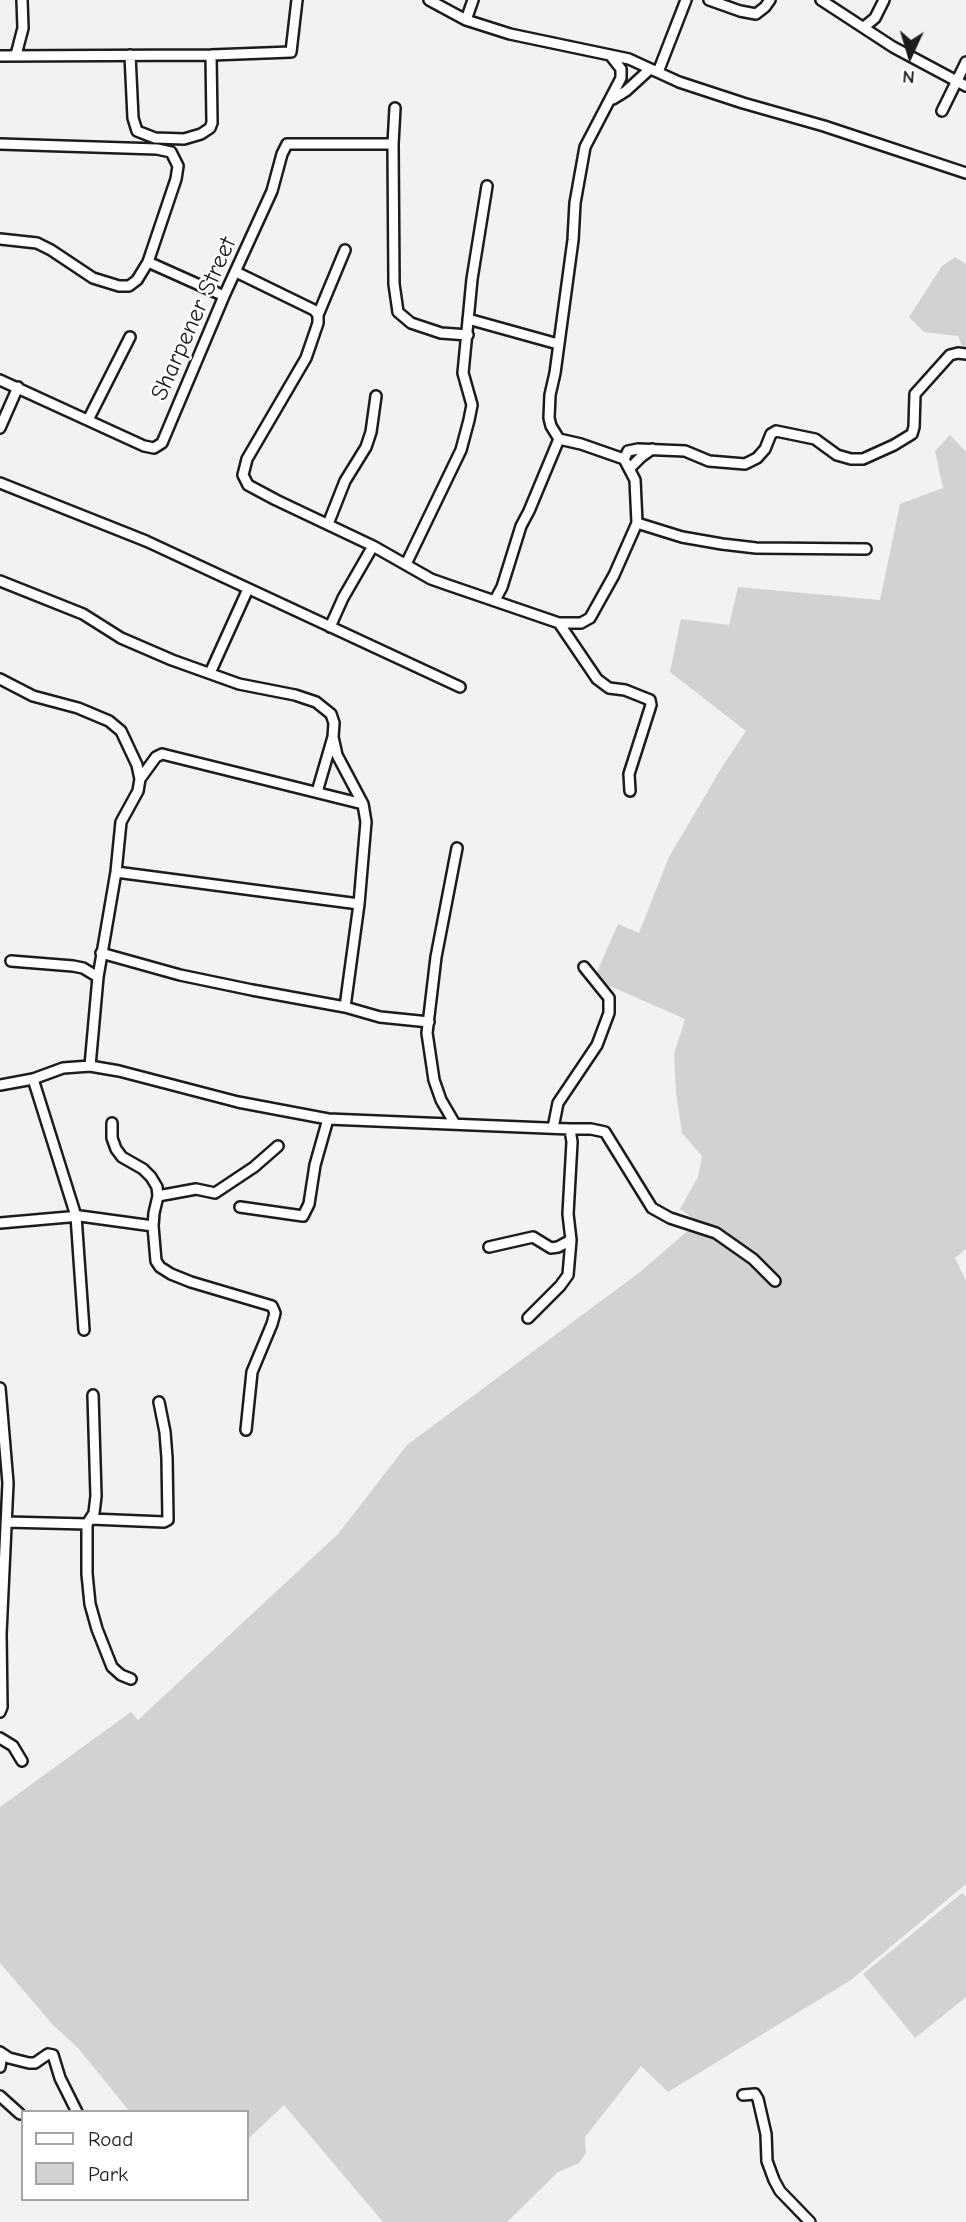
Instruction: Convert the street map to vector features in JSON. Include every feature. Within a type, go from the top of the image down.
[{"type":"street","points":[[16,55],[23,28],[22,0]]},
{"type":"street","points":[[0,55],[211,55],[291,52],[297,0]]},
{"type":"street","points":[[429,0],[466,20],[510,34],[629,60],[743,103],[824,126],[966,173]]},
{"type":"street","points":[[466,20],[473,0]]},
{"type":"street","points":[[611,100],[654,71],[686,0]]},
{"type":"street","points":[[709,0],[756,14],[770,0]]},
{"type":"street","points":[[821,0],[893,47],[966,86]]},
{"type":"street","points":[[864,27],[875,18],[884,0]]},
{"type":"street","points":[[130,55],[133,118],[137,131],[155,138],[184,139],[201,134],[210,128],[212,123],[211,55]]},
{"type":"street","points":[[345,250],[318,315],[318,323],[306,358],[247,459],[243,475],[248,485],[373,545],[431,579],[559,623],[580,623],[590,618],[614,575],[637,523],[635,480],[624,459],[559,439],[549,418],[573,240],[575,203],[585,147],[611,100],[622,73],[610,55]]},
{"type":"street","points":[[942,111],[966,62]]},
{"type":"street","points":[[395,108],[394,284],[398,312],[411,323],[441,333],[468,335]]},
{"type":"street","points":[[0,144],[157,149],[171,152],[178,166],[148,262],[137,280],[129,286],[119,286],[93,278],[37,243],[0,239]]},
{"type":"street","name":"Sharpener Street","points":[[0,380],[144,446],[153,448],[162,443],[272,191],[286,144],[393,144]]},
{"type":"street","points":[[405,564],[461,450],[469,420],[472,405],[463,373],[475,255],[486,186]]},
{"type":"street","points":[[148,262],[224,296]]},
{"type":"street","points":[[236,272],[314,310],[318,315]]},
{"type":"street","points":[[468,319],[558,344]]},
{"type":"street","points":[[88,420],[130,337]]},
{"type":"street","points":[[624,459],[628,451],[652,449],[685,451],[709,461],[745,464],[757,458],[765,449],[771,434],[776,431],[815,439],[837,455],[863,459],[912,434],[915,394],[950,355],[966,354]]},
{"type":"street","points":[[0,428],[18,387]]},
{"type":"street","points":[[328,524],[345,481],[366,447],[376,396]]},
{"type":"street","points":[[495,600],[502,587],[521,526],[559,439]]},
{"type":"street","points":[[630,468],[652,449]]},
{"type":"street","points":[[0,483],[146,541],[460,687]]},
{"type":"street","points":[[637,523],[682,537],[756,548],[866,549]]},
{"type":"street","points":[[330,627],[373,545]]},
{"type":"street","points":[[0,582],[83,614],[121,638],[172,660],[239,684],[316,702],[331,714],[334,723],[333,737],[317,792]]},
{"type":"street","points":[[210,673],[248,589]]},
{"type":"street","points":[[559,623],[597,679],[609,688],[625,690],[650,700],[651,705],[629,774],[630,791]]},
{"type":"street","points":[[0,679],[33,696],[78,708],[108,721],[121,731],[137,765],[140,779]]},
{"type":"street","points":[[333,737],[337,755],[363,804],[366,822],[359,904],[345,1007]]},
{"type":"street","points":[[90,1066],[98,977],[116,872],[121,822],[138,790],[140,779],[156,757],[162,754],[363,804]]},
{"type":"street","points":[[455,1124],[441,1100],[434,1080],[428,1041],[436,957],[457,848]]},
{"type":"street","points":[[116,872],[359,904]]},
{"type":"street","points":[[83,968],[101,958],[345,1007],[380,1017],[429,1022]]},
{"type":"street","points":[[11,961],[73,966],[83,968],[98,977]]},
{"type":"street","points":[[553,1128],[558,1103],[597,1045],[609,1013],[609,998],[584,967]]},
{"type":"street","points":[[0,1085],[33,1079],[63,1068],[90,1066],[237,1102],[328,1119],[592,1129],[605,1132],[652,1208],[670,1218],[716,1233],[753,1259],[775,1281]]},
{"type":"street","points":[[33,1079],[76,1216],[84,1330]]},
{"type":"street","points":[[240,1207],[303,1216],[309,1204],[315,1165],[328,1119]]},
{"type":"street","points":[[112,1123],[112,1138],[116,1149],[122,1157],[143,1169],[157,1187],[153,1226],[156,1261],[160,1267],[191,1282],[272,1306],[275,1313],[272,1324],[252,1372],[246,1430]]},
{"type":"street","points":[[528,1318],[568,1275],[571,1240],[568,1214],[572,1142],[570,1129]]},
{"type":"street","points":[[158,1196],[196,1189],[215,1193],[254,1167],[278,1146]]},
{"type":"street","points":[[0,1223],[76,1216],[153,1226]]},
{"type":"street","points":[[489,1247],[533,1237],[551,1248],[571,1240]]},
{"type":"street","points":[[0,1388],[7,1466],[0,1712]]},
{"type":"street","points":[[93,1395],[96,1496],[94,1513],[89,1522],[87,1574],[90,1604],[112,1667],[131,1679]]},
{"type":"street","points":[[6,1522],[168,1521],[167,1458],[159,1402]]},
{"type":"street","points":[[0,1738],[13,1746],[22,1761]]},
{"type":"street","points":[[0,2067],[1,2053],[17,2061],[29,2063],[35,2063],[48,2054],[53,2056],[60,2078],[76,2110]]},
{"type":"street","points":[[743,2095],[755,2094],[758,2099],[766,2134],[768,2161],[774,2180],[780,2191],[810,2222]]},
{"type":"street","points":[[0,2096],[20,2114]]},
{"type":"green space","points":[[955,257],[966,264],[966,356],[958,336],[924,332],[909,317],[942,266]]},
{"type":"green space","points":[[950,435],[966,452],[966,1249],[955,1258],[966,1281],[966,1884],[851,1980],[668,2092],[641,2066],[585,2137],[586,2153],[579,2163],[558,2172],[507,2222],[383,2222],[284,2105],[248,2139],[248,2110],[128,2110],[78,2048],[53,2025],[0,1963],[0,1807],[131,1712],[138,1720],[338,1534],[407,1445],[640,1272],[698,1222],[680,1209],[698,1177],[702,1156],[682,1133],[676,1093],[674,1054],[685,1019],[594,979],[618,924],[639,933],[669,857],[746,731],[670,672],[681,619],[729,625],[738,587],[880,600],[900,504],[943,488],[935,451]]},
{"type":"green space","points":[[962,1893],[966,1897],[966,1997],[915,2038],[863,1974]]}]
